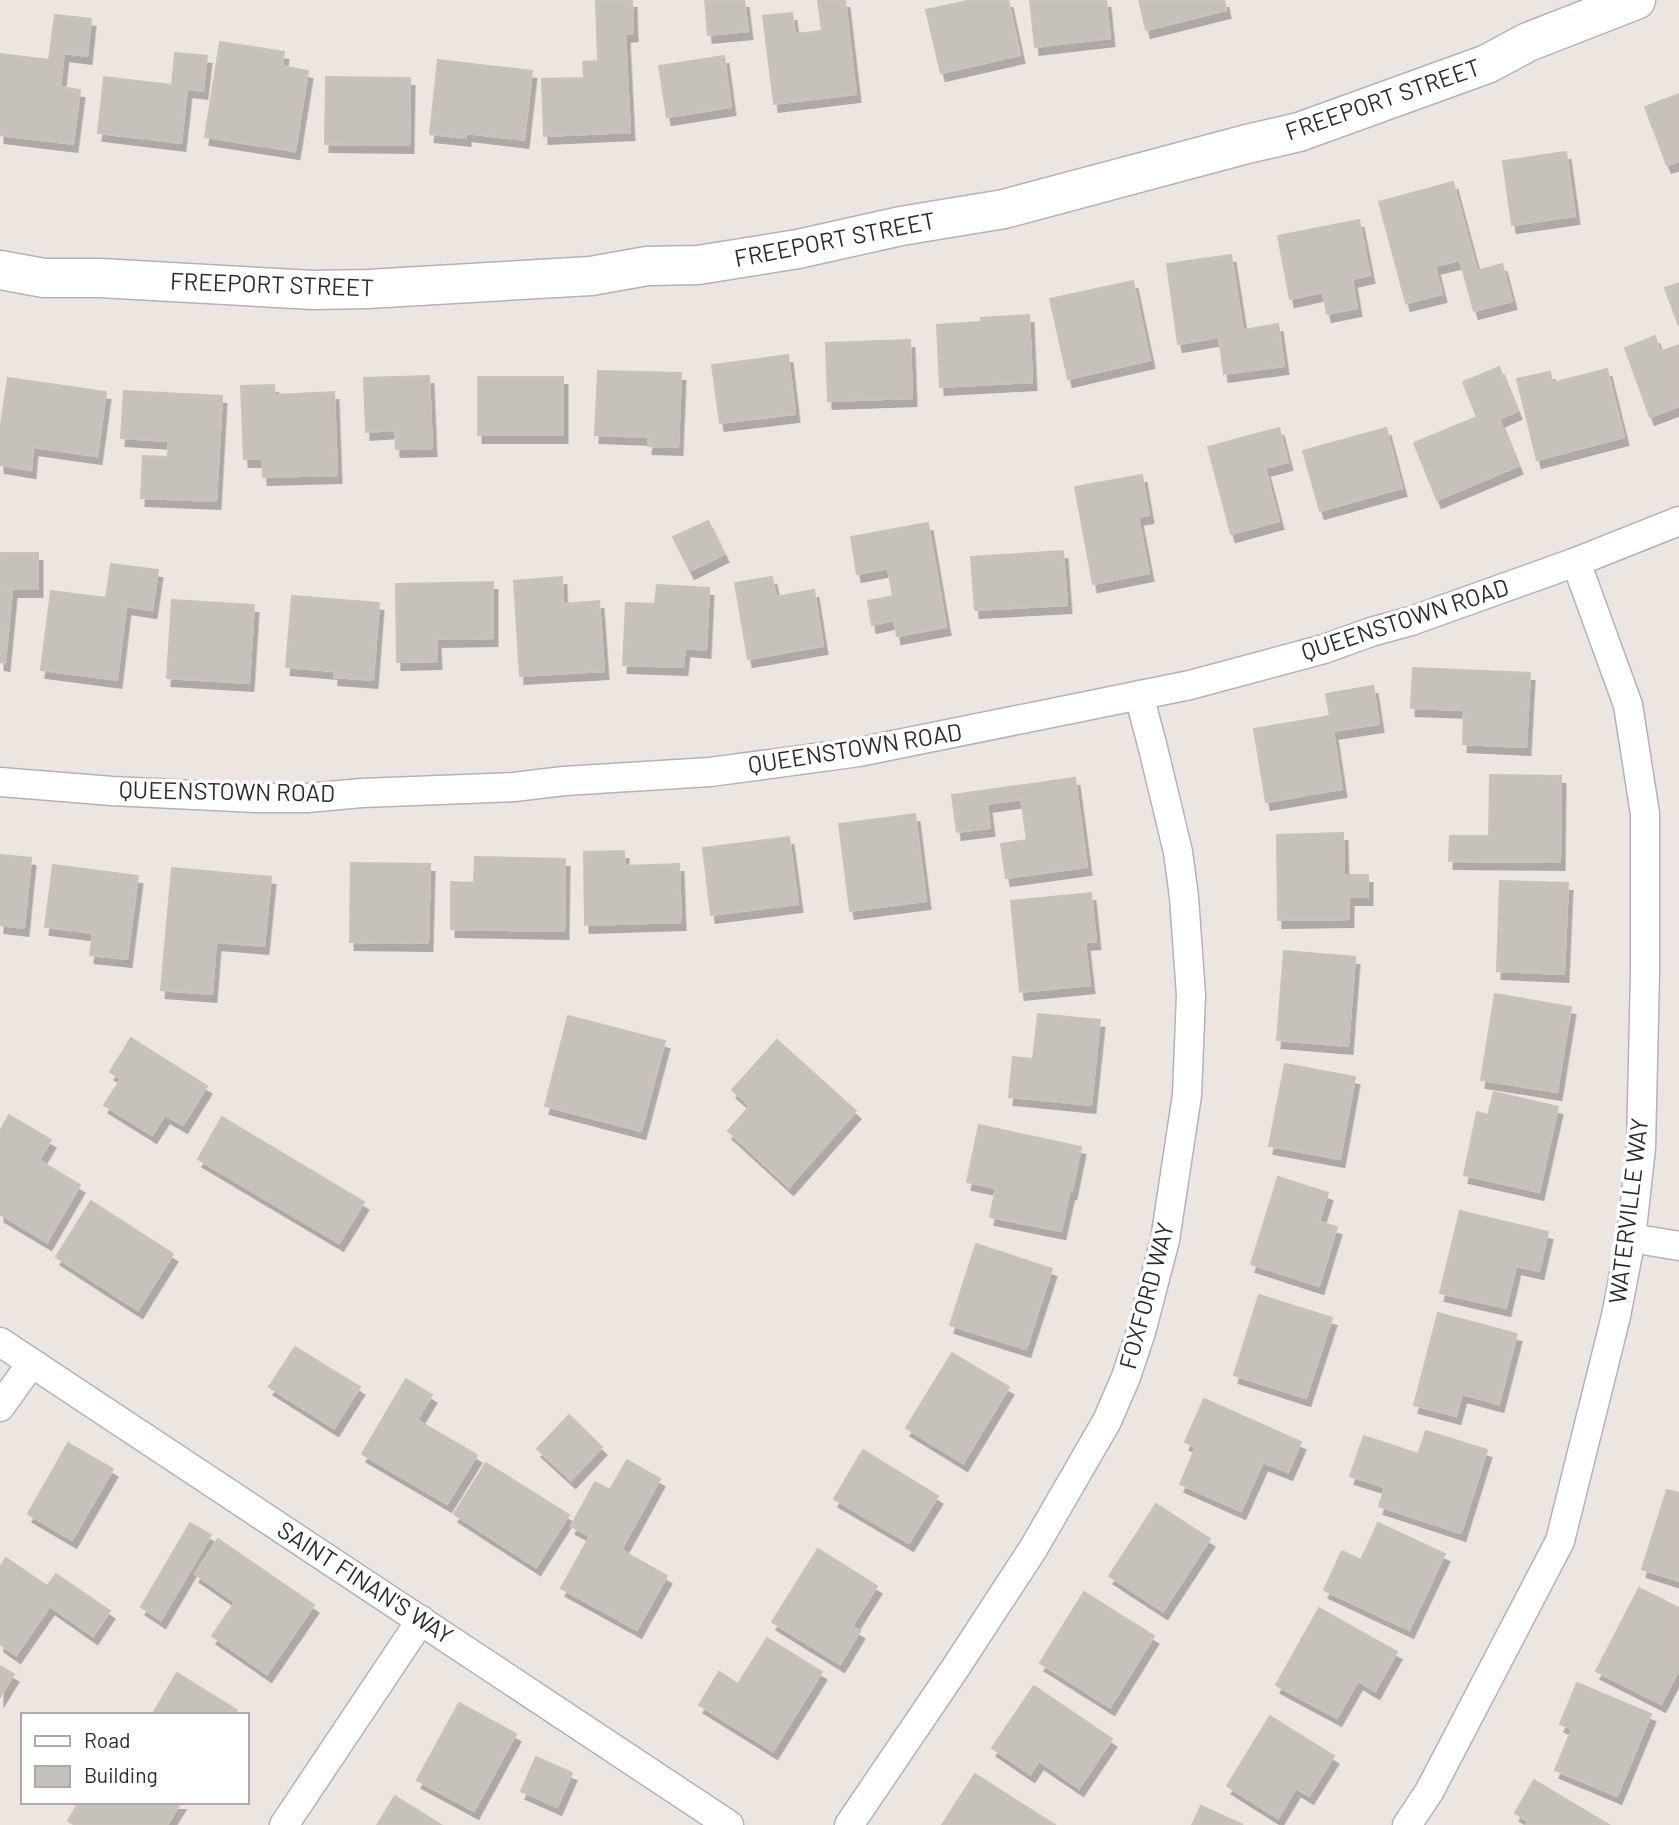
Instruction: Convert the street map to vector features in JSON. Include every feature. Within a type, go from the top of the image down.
[{"type":"main road","name":"FREEPORT STREET","points":[[0,270],[44,278],[100,278],[313,290],[354,289],[591,276],[647,266],[698,264],[798,249],[901,226],[1004,209],[1299,132],[1487,64],[1528,42],[1636,0]]},
{"type":"street","name":"QUEENSTOWN ROAD","points":[[0,782],[112,791],[307,798],[514,787],[564,781],[710,772],[859,752],[1190,685],[1324,649],[1576,562],[1679,521]]},
{"type":"street","name":"WATERVILLE WAY","points":[[1408,1825],[1429,1792],[1560,1541],[1616,1316],[1631,1238],[1641,1148],[1645,814],[1628,705],[1576,562]]},
{"type":"street","name":"FOXFORD WAY","points":[[849,1825],[1026,1560],[1107,1421],[1142,1332],[1162,1253],[1187,1095],[1191,995],[1178,852],[1139,695]]},
{"type":"street","points":[[1631,1238],[1679,1246]]},
{"type":"street","name":"SAINT FINAN'S WAY","points":[[0,1342],[729,1825]]},
{"type":"street","points":[[0,1407],[31,1364]]},
{"type":"street","points":[[284,1825],[421,1620]]},
{"type":"building","points":[[596,0],[632,0],[633,33],[625,34],[630,132],[544,136],[542,79],[584,78],[583,62],[598,61]]},
{"type":"building","points":[[705,0],[744,0],[748,31],[708,35]]},
{"type":"building","points":[[818,0],[845,0],[856,94],[774,104],[763,16],[792,13],[795,34],[822,31]]},
{"type":"building","points":[[972,0],[1008,0],[1020,55],[941,73],[926,10]]},
{"type":"building","points":[[1030,0],[1106,0],[1110,38],[1035,47]]},
{"type":"building","points":[[1139,0],[1224,0],[1226,10],[1146,30]]},
{"type":"building","points":[[55,15],[91,19],[87,56],[64,53],[60,87],[80,90],[73,144],[0,135],[0,54],[49,60]]},
{"type":"building","points":[[220,42],[284,52],[282,66],[308,71],[295,151],[205,137]]},
{"type":"building","points":[[175,53],[207,56],[203,91],[187,89],[181,143],[98,133],[104,77],[172,85]]},
{"type":"building","points":[[724,56],[731,107],[667,117],[659,66]]},
{"type":"building","points":[[438,60],[532,71],[524,140],[466,133],[466,138],[430,134]]},
{"type":"building","points":[[326,77],[410,78],[409,145],[325,144]]},
{"type":"building","points":[[1679,94],[1679,161],[1667,165],[1645,107]]},
{"type":"building","points":[[1566,152],[1575,216],[1512,225],[1503,161]]},
{"type":"building","points":[[1453,182],[1477,271],[1502,264],[1512,301],[1474,311],[1460,260],[1435,266],[1442,294],[1406,303],[1379,202]]},
{"type":"building","points":[[1359,220],[1370,275],[1352,279],[1357,308],[1327,314],[1323,292],[1290,299],[1278,236]]},
{"type":"building","points":[[1231,255],[1243,330],[1278,324],[1284,366],[1224,374],[1219,337],[1178,344],[1167,264]]},
{"type":"building","points":[[1133,281],[1150,360],[1068,379],[1050,299]]},
{"type":"building","points":[[1679,283],[1679,326],[1665,288]]},
{"type":"building","points":[[1029,315],[1032,382],[940,387],[937,325],[981,322],[981,318]]},
{"type":"building","points":[[1655,336],[1660,352],[1679,345],[1679,406],[1650,417],[1625,348]]},
{"type":"building","points":[[910,340],[912,398],[828,401],[826,343]]},
{"type":"building","points":[[788,355],[795,414],[720,423],[712,365]]},
{"type":"building","points":[[1499,367],[1517,411],[1499,419],[1518,466],[1437,500],[1414,443],[1477,417],[1463,382]]},
{"type":"building","points":[[1607,369],[1624,437],[1537,460],[1517,379],[1550,372],[1552,383]]},
{"type":"building","points":[[598,371],[681,373],[678,447],[648,446],[649,437],[595,435]]},
{"type":"building","points":[[429,376],[432,448],[396,449],[395,430],[366,432],[364,378]]},
{"type":"building","points":[[478,377],[563,377],[563,435],[478,435]]},
{"type":"building","points":[[8,378],[106,392],[97,456],[33,447],[31,470],[0,465],[0,431]]},
{"type":"building","points":[[274,385],[275,395],[334,392],[337,475],[263,477],[262,459],[244,459],[241,386]]},
{"type":"building","points":[[124,391],[222,396],[216,501],[141,498],[143,456],[168,457],[169,441],[121,438]]},
{"type":"building","points":[[1279,428],[1288,462],[1265,468],[1279,521],[1231,534],[1208,447]]},
{"type":"building","points":[[1386,428],[1402,488],[1320,511],[1303,451]]},
{"type":"building","points":[[1142,475],[1149,515],[1138,517],[1149,573],[1093,584],[1075,487]]},
{"type":"building","points":[[708,521],[724,554],[690,571],[673,537]]},
{"type":"building","points":[[928,523],[946,627],[897,636],[894,620],[872,625],[868,601],[893,596],[888,568],[857,574],[851,537]]},
{"type":"building","points":[[1063,551],[1067,605],[975,610],[971,557]]},
{"type":"building","points":[[0,553],[38,553],[38,589],[0,589]]},
{"type":"building","points":[[111,564],[158,570],[152,610],[126,606],[117,680],[41,670],[51,591],[106,598]]},
{"type":"building","points":[[562,577],[563,604],[599,601],[604,671],[520,676],[514,581]]},
{"type":"building","points":[[772,577],[776,597],[814,590],[823,646],[748,659],[735,583]]},
{"type":"building","points":[[493,582],[493,638],[436,639],[437,661],[397,662],[396,584]]},
{"type":"building","points":[[657,585],[709,588],[706,650],[685,648],[683,667],[623,665],[626,603],[655,604]]},
{"type":"building","points":[[0,590],[12,591],[5,663],[0,662]]},
{"type":"building","points":[[292,596],[379,603],[373,680],[334,677],[334,671],[286,667]]},
{"type":"building","points":[[172,600],[254,605],[249,683],[167,678]]},
{"type":"building","points":[[1413,668],[1530,673],[1526,747],[1463,744],[1464,710],[1411,708]]},
{"type":"building","points":[[1373,686],[1379,724],[1333,731],[1342,789],[1266,802],[1254,729],[1330,716],[1326,694]]},
{"type":"building","points":[[1490,775],[1561,776],[1560,862],[1449,861],[1450,836],[1489,836]]},
{"type":"building","points":[[1075,778],[1087,867],[1006,878],[1001,844],[1027,840],[1021,799],[987,804],[990,828],[957,832],[952,795]]},
{"type":"building","points":[[915,814],[926,901],[850,911],[839,824]]},
{"type":"building","points":[[1343,833],[1344,875],[1368,875],[1368,897],[1349,897],[1349,919],[1278,920],[1277,835]]},
{"type":"building","points":[[789,837],[798,904],[711,915],[703,848]]},
{"type":"building","points":[[624,851],[625,866],[679,864],[681,922],[585,925],[584,852]]},
{"type":"building","points":[[0,855],[31,858],[24,928],[0,925]]},
{"type":"building","points":[[475,857],[565,859],[564,931],[451,929],[451,882],[474,883]]},
{"type":"building","points":[[351,863],[430,864],[428,943],[350,942]]},
{"type":"building","points":[[53,865],[138,876],[127,959],[90,955],[93,933],[45,927]]},
{"type":"building","points":[[172,868],[271,877],[264,946],[216,942],[212,994],[161,990]]},
{"type":"building","points":[[1500,881],[1568,883],[1564,974],[1497,971]]},
{"type":"building","points":[[1091,893],[1096,941],[1085,942],[1090,985],[1020,992],[1011,901]]},
{"type":"building","points":[[1284,951],[1355,957],[1348,1046],[1277,1040]]},
{"type":"building","points":[[1495,994],[1571,1007],[1557,1092],[1481,1080]]},
{"type":"building","points":[[1038,1014],[1100,1020],[1091,1105],[1009,1097],[1013,1057],[1033,1059]]},
{"type":"building","points":[[568,1016],[665,1041],[641,1131],[545,1106]]},
{"type":"building","points":[[131,1038],[207,1086],[183,1125],[165,1115],[152,1135],[104,1105],[121,1079],[110,1072]]},
{"type":"building","points":[[777,1040],[856,1111],[789,1187],[728,1131],[750,1106],[732,1090]]},
{"type":"building","points":[[1285,1064],[1355,1077],[1340,1159],[1269,1146]]},
{"type":"building","points":[[1494,1092],[1558,1107],[1539,1192],[1464,1175],[1477,1112],[1488,1115]]},
{"type":"building","points":[[9,1115],[51,1140],[39,1160],[80,1185],[47,1242],[0,1214],[0,1131]]},
{"type":"building","points":[[222,1117],[364,1202],[339,1243],[198,1159]]},
{"type":"building","points":[[979,1125],[1081,1147],[1061,1231],[990,1217],[996,1188],[967,1182]]},
{"type":"building","points":[[1278,1177],[1328,1193],[1319,1222],[1337,1227],[1319,1286],[1251,1264]]},
{"type":"building","points":[[91,1201],[173,1254],[138,1310],[56,1257]]},
{"type":"building","points":[[1460,1211],[1548,1232],[1539,1271],[1516,1266],[1506,1308],[1440,1293]]},
{"type":"building","points":[[976,1244],[1052,1269],[1026,1349],[950,1325]]},
{"type":"building","points":[[1259,1295],[1332,1318],[1306,1398],[1234,1375]]},
{"type":"building","points":[[1438,1313],[1517,1334],[1499,1404],[1462,1394],[1456,1416],[1414,1405]]},
{"type":"building","points":[[295,1347],[360,1387],[334,1428],[269,1387]]},
{"type":"building","points":[[952,1353],[1009,1387],[963,1463],[906,1428]]},
{"type":"building","points":[[406,1379],[432,1395],[417,1420],[477,1455],[447,1504],[362,1454]]},
{"type":"building","points":[[1204,1399],[1301,1442],[1288,1472],[1263,1462],[1241,1511],[1180,1484],[1196,1447],[1185,1442]]},
{"type":"building","points":[[569,1415],[602,1447],[571,1480],[537,1449]]},
{"type":"building","points":[[1426,1431],[1487,1450],[1461,1533],[1379,1506],[1385,1487],[1350,1476],[1364,1436],[1418,1454]]},
{"type":"building","points":[[68,1443],[113,1469],[72,1540],[28,1514]]},
{"type":"building","points":[[863,1450],[938,1496],[909,1543],[834,1499]]},
{"type":"building","points":[[627,1460],[660,1479],[621,1550],[667,1576],[637,1630],[561,1588],[590,1536],[571,1526],[595,1482],[610,1490]]},
{"type":"building","points":[[486,1463],[569,1515],[536,1567],[454,1514]]},
{"type":"building","points":[[1667,1490],[1679,1493],[1679,1581],[1642,1569]]},
{"type":"building","points":[[1156,1504],[1210,1539],[1163,1611],[1109,1576]]},
{"type":"building","points":[[190,1523],[211,1535],[161,1620],[141,1607]]},
{"type":"building","points":[[1378,1523],[1445,1554],[1409,1630],[1324,1590],[1342,1551],[1361,1560]]},
{"type":"building","points":[[218,1539],[314,1605],[267,1674],[212,1636],[235,1602],[195,1574]]},
{"type":"building","points":[[818,1549],[877,1586],[852,1626],[860,1631],[840,1664],[772,1622]]},
{"type":"building","points":[[6,1558],[47,1586],[56,1574],[110,1611],[93,1636],[50,1606],[16,1655],[0,1644],[0,1567]]},
{"type":"building","points":[[1639,1588],[1679,1608],[1679,1669],[1661,1704],[1596,1671]]},
{"type":"building","points":[[1084,1592],[1154,1636],[1110,1707],[1040,1663]]},
{"type":"building","points":[[1319,1608],[1397,1652],[1375,1691],[1358,1681],[1337,1718],[1276,1685]]},
{"type":"building","points":[[767,1638],[822,1672],[773,1751],[699,1705],[719,1672],[738,1684]]},
{"type":"building","points":[[0,1666],[14,1674],[0,1697]]},
{"type":"building","points":[[177,1673],[237,1710],[235,1713],[153,1713]]},
{"type":"building","points":[[1577,1683],[1651,1714],[1617,1796],[1555,1770],[1572,1729],[1560,1724]]},
{"type":"building","points":[[1034,1686],[1112,1739],[1079,1788],[1039,1761],[1030,1774],[992,1748]]},
{"type":"building","points":[[459,1703],[516,1734],[474,1811],[417,1780]]},
{"type":"building","points":[[1270,1716],[1334,1756],[1309,1796],[1296,1788],[1278,1818],[1227,1786]]},
{"type":"building","points":[[536,1757],[572,1773],[557,1807],[521,1791]]},
{"type":"building","points":[[975,1774],[1055,1825],[942,1825]]},
{"type":"building","points":[[1534,1780],[1609,1825],[1526,1825],[1528,1821],[1515,1813]]},
{"type":"building","points":[[395,1796],[441,1825],[377,1825]]},
{"type":"building","points":[[78,1804],[180,1804],[167,1825],[75,1825],[68,1821]]},
{"type":"building","points":[[1201,1806],[1243,1825],[1192,1825]]}]
